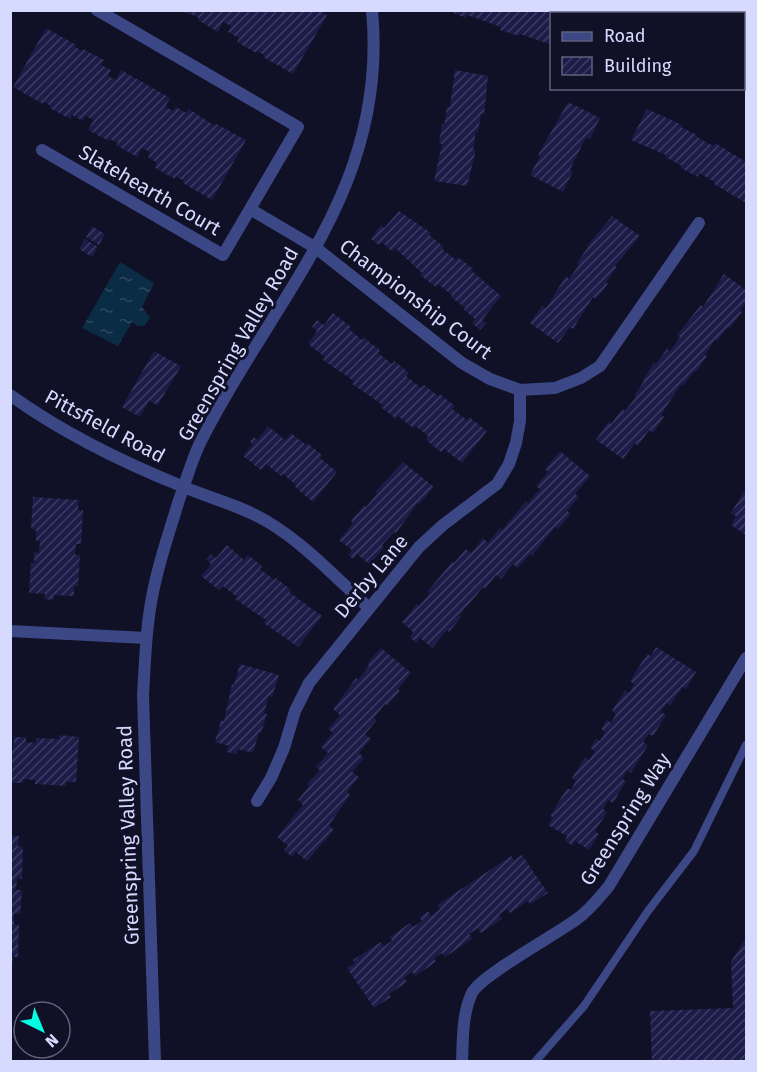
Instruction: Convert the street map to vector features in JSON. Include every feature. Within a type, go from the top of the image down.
[{"type":"street","points":[[97,10],[298,127],[250,209]]},
{"type":"street","name":"Greenspring Valley Road","points":[[155,1062],[143,696],[146,638],[153,591],[167,538],[200,442],[316,248],[350,178],[363,137],[372,80],[374,54],[372,10]]},
{"type":"street","name":"Slatehearth Court","points":[[42,150],[223,255],[250,209]]},
{"type":"street","name":"Championship Court","points":[[250,209],[316,248],[462,363],[490,379],[520,390],[555,388],[581,378],[600,366],[699,223]]},
{"type":"street","name":"Derby Lane","points":[[257,801],[271,778],[284,748],[295,711],[309,683],[419,547],[443,525],[497,484],[509,464],[516,443],[520,421],[520,390]]},
{"type":"street","name":"Pittsfield Road","points":[[10,395],[41,416],[96,447],[184,487],[243,508],[269,522],[292,539],[369,608]]},
{"type":"street","points":[[10,631],[146,638]]},
{"type":"street","name":"Greenspring Way","points":[[462,1062],[465,1010],[473,991],[488,978],[577,919],[596,903],[609,886],[747,657]]},
{"type":"lane","points":[[535,1062],[584,1006],[648,911],[694,850],[747,745]]},
{"type":"water","points":[[120,262],[154,283],[142,307],[150,318],[144,326],[138,326],[132,322],[118,346],[82,328]]},
{"type":"building","points":[[181,10],[318,10],[327,15],[293,74],[263,57],[264,55],[257,51],[256,53],[237,42],[239,38],[228,32],[231,26],[223,22],[218,32],[198,20],[199,18]]},
{"type":"building","points":[[446,10],[554,10],[559,12],[550,12],[550,44],[500,30],[501,27],[467,15],[466,18]]},
{"type":"building","points":[[625,10],[674,10],[672,12],[627,12]]},
{"type":"building","points":[[46,28],[76,45],[75,47],[82,51],[83,49],[104,60],[101,65],[111,70],[108,76],[116,80],[121,70],[170,98],[165,107],[173,111],[176,107],[186,113],[189,109],[215,126],[216,124],[246,140],[212,200],[183,183],[184,181],[176,176],[175,179],[155,168],[157,163],[148,157],[150,152],[142,148],[137,157],[116,145],[118,143],[88,130],[94,120],[85,116],[83,121],[72,115],[70,119],[44,102],[43,104],[13,87]]},
{"type":"building","points":[[455,70],[488,76],[484,114],[481,114],[478,133],[476,132],[473,149],[476,150],[467,186],[434,181],[442,144],[439,143],[442,124],[444,125],[447,107],[450,107]]},
{"type":"building","points":[[568,102],[600,118],[590,139],[586,137],[570,170],[573,171],[563,192],[530,175],[540,156],[538,155]]},
{"type":"building","points":[[647,109],[682,125],[681,127],[697,137],[713,146],[715,143],[746,162],[746,203],[699,173],[698,177],[665,157],[666,155],[631,140]]},
{"type":"building","points":[[399,211],[431,233],[429,235],[444,247],[442,249],[456,260],[458,257],[501,296],[482,320],[486,323],[480,330],[472,323],[475,319],[451,297],[452,295],[438,284],[436,287],[420,275],[422,273],[395,248],[393,251],[390,250],[382,242],[379,245],[371,239],[381,225],[384,228]]},
{"type":"building","points":[[612,216],[640,236],[615,266],[617,267],[606,282],[608,284],[596,299],[593,297],[573,329],[570,327],[558,343],[530,323],[542,306],[546,308],[566,276],[569,279],[579,265],[577,263],[587,246]]},
{"type":"building","points":[[92,226],[105,234],[99,245],[86,237]]},
{"type":"building","points":[[85,239],[98,247],[92,257],[79,249]]},
{"type":"building","points":[[724,274],[746,290],[746,302],[740,311],[742,312],[730,328],[728,327],[717,341],[715,340],[696,372],[694,371],[683,386],[681,384],[661,415],[664,417],[653,433],[649,430],[638,446],[635,443],[623,459],[596,440],[608,422],[611,424],[622,409],[625,411],[636,397],[634,396],[654,363],[656,364],[667,349],[670,351],[680,337],[677,335],[701,305],[703,307]]},
{"type":"building","points":[[333,313],[351,327],[349,329],[362,340],[364,338],[380,350],[378,353],[392,364],[394,361],[409,373],[406,376],[421,388],[424,385],[438,396],[440,394],[455,406],[452,409],[467,420],[469,417],[487,431],[462,463],[444,449],[441,452],[426,440],[428,436],[415,426],[413,428],[398,416],[396,419],[381,407],[383,405],[352,384],[354,381],[323,360],[325,357],[308,344],[317,331],[312,327],[317,320],[324,325]]},
{"type":"building","points":[[154,351],[181,366],[158,405],[149,401],[140,417],[122,407]]},
{"type":"building","points":[[268,426],[285,440],[291,433],[306,445],[307,443],[337,472],[313,502],[283,474],[281,476],[266,464],[261,470],[243,456],[253,444],[250,442],[254,437],[257,440]]},
{"type":"building","points":[[560,451],[590,476],[575,494],[579,497],[567,511],[571,514],[558,529],[555,527],[532,556],[530,554],[518,568],[513,564],[501,579],[496,575],[485,589],[483,587],[449,632],[447,630],[432,648],[420,638],[416,643],[410,637],[413,632],[402,622],[430,593],[428,591],[452,562],[454,563],[466,549],[471,553],[483,538],[488,543],[526,501],[528,503],[540,489],[536,486],[548,472],[545,469]]},
{"type":"building","points":[[403,462],[434,487],[418,503],[396,533],[394,532],[382,545],[384,547],[370,565],[357,554],[353,559],[348,555],[352,550],[339,540],[364,505],[366,507],[377,494],[375,492]]},
{"type":"building","points":[[746,488],[746,535],[731,525],[736,516],[731,513]]},
{"type":"building","points":[[33,497],[79,500],[78,510],[83,510],[81,544],[76,544],[75,555],[80,555],[78,586],[74,586],[74,596],[54,595],[54,600],[45,599],[45,594],[29,593],[31,563],[34,563],[34,552],[39,553],[40,541],[36,541],[36,530],[31,529]]},
{"type":"building","points":[[227,545],[244,560],[248,555],[262,566],[260,569],[274,580],[276,578],[291,590],[289,592],[322,616],[298,647],[264,623],[266,620],[235,599],[237,597],[223,586],[219,590],[201,576],[211,564],[206,560],[211,554],[216,558]]},
{"type":"building","points":[[656,647],[696,672],[686,689],[682,687],[670,706],[667,703],[661,712],[666,715],[653,736],[649,734],[643,742],[648,745],[631,773],[627,771],[622,779],[626,781],[613,803],[608,800],[603,809],[607,812],[595,831],[599,834],[589,850],[575,841],[573,846],[565,841],[567,836],[548,825],[553,817],[550,816],[567,788],[571,790],[576,781],[572,778],[585,757],[589,760],[595,751],[590,748],[596,739],[600,741],[605,732],[601,729],[607,720],[611,723],[616,714],[612,711],[625,690],[629,693],[634,684],[630,681],[647,654],[651,656]]},
{"type":"building","points":[[381,648],[411,673],[398,689],[400,691],[374,718],[377,720],[365,734],[371,739],[359,753],[364,758],[352,772],[359,777],[347,792],[350,795],[329,825],[334,830],[307,861],[296,852],[292,857],[284,850],[288,846],[277,837],[303,805],[298,800],[309,786],[307,784],[320,770],[316,767],[328,753],[321,747],[333,733],[328,729],[340,715],[333,709]]},
{"type":"building","points":[[240,664],[279,675],[272,697],[269,696],[264,713],[267,714],[253,753],[238,749],[236,754],[227,752],[229,746],[215,742],[221,720],[224,721],[232,684],[234,685]]},
{"type":"building","points":[[59,735],[79,737],[76,782],[66,782],[66,786],[35,784],[35,780],[23,779],[23,783],[11,783],[10,750],[13,750],[14,737],[26,737],[26,742],[36,743],[36,738],[59,739]]},
{"type":"building","points":[[10,836],[19,836],[18,846],[23,847],[22,879],[17,878],[16,890],[22,890],[20,914],[14,913],[14,924],[19,925],[18,957],[13,957],[12,970],[10,970]]},
{"type":"building","points":[[522,855],[548,893],[530,904],[528,901],[510,913],[507,909],[499,915],[502,919],[481,933],[478,928],[469,934],[472,939],[445,957],[442,953],[434,958],[436,962],[415,976],[412,972],[404,978],[407,982],[389,994],[391,997],[374,1008],[347,968],[355,963],[353,960],[381,942],[384,946],[392,941],[390,937],[410,923],[413,927],[422,921],[419,917],[428,911],[431,916],[440,909],[437,905],[511,856],[514,860]]},
{"type":"building","points":[[746,937],[746,1062],[652,1062],[650,1011],[733,1008],[731,962]]}]
